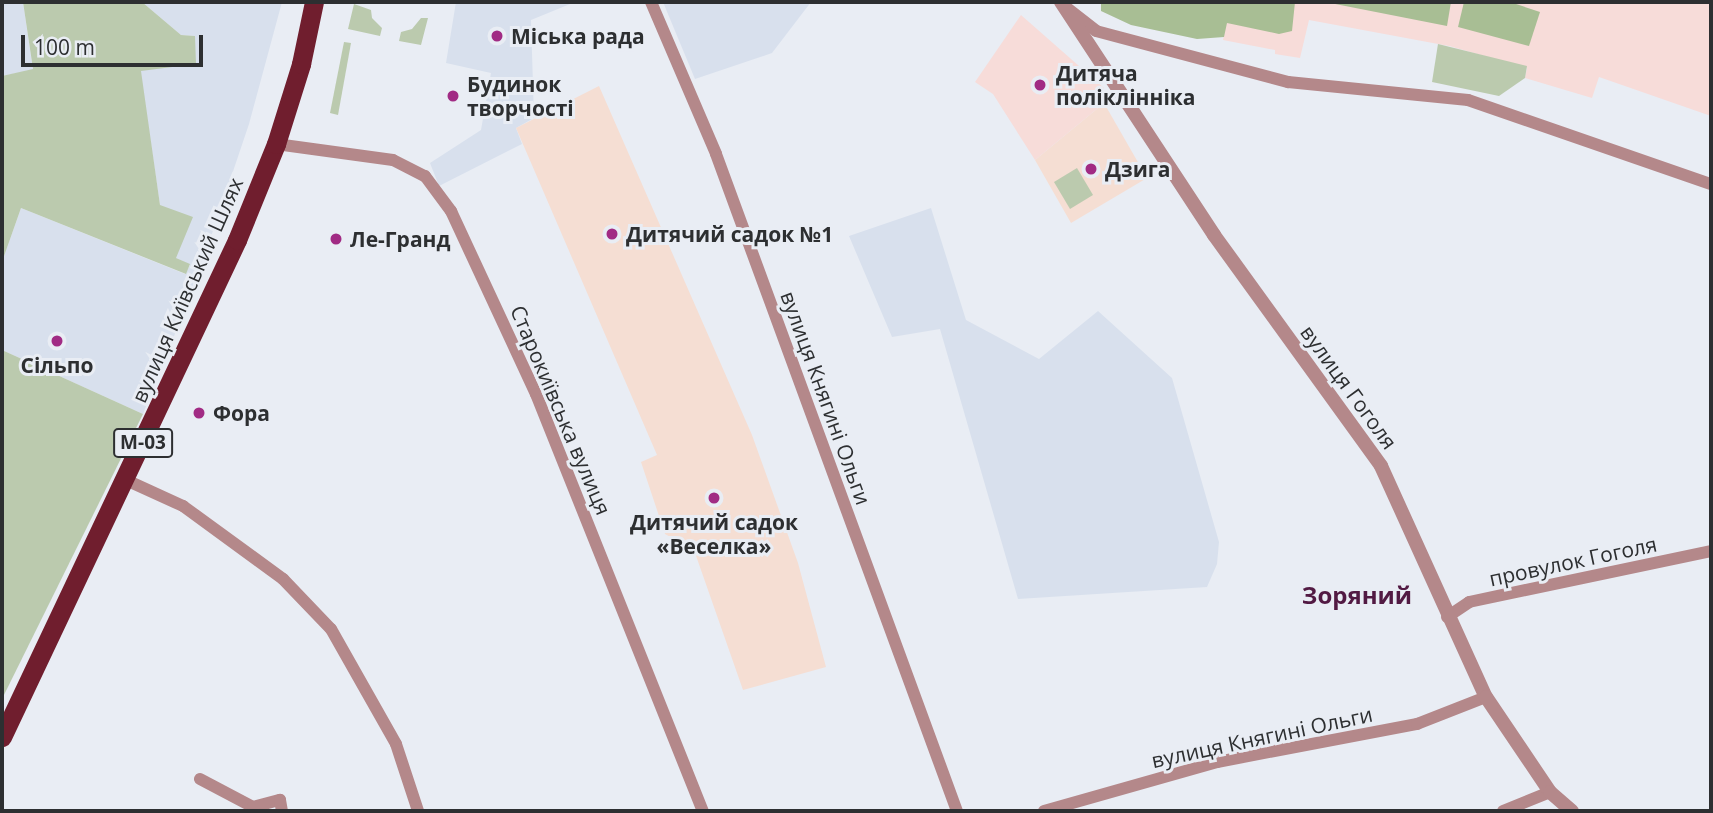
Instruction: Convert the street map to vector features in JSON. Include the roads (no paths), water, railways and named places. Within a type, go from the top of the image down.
[{"type":"highway","name":"вулиця Київський Шлях","points":[[2,737],[126,480],[237,240],[276,144],[301,64],[314,2]]},
{"type":"street","name":"вулиця Княгині Ольги","points":[[651,2],[716,154],[957,811]]},
{"type":"street","points":[[1062,2],[1096,32],[1142,45],[1288,82],[1468,100],[1711,184]]},
{"type":"street","name":"вулиця Гоголя","points":[[1062,2],[1214,235],[1381,466],[1447,617],[1486,697],[1550,792],[1572,811]]},
{"type":"street","name":"Старокиївська вулиця","points":[[276,144],[393,160],[425,176],[451,211],[536,394],[703,811]]},
{"type":"street","points":[[126,480],[183,506],[272,570],[331,629],[396,744],[418,811]]},
{"type":"street","name":"провулок Гоголя","points":[[1447,617],[1469,603],[1711,551]]},
{"type":"street","name":"вулиця Княгині Ольги","points":[[1044,811],[1217,762],[1418,724],[1486,697]]},
{"type":"street","points":[[200,779],[253,807],[279,800],[282,811]]},
{"type":"street","points":[[1503,811],[1550,792]]},
{"type":"place","name":"Міська рада","points":[[497,36]]},
{"type":"place","name":"Дитяча поліклінніка","points":[[1040,85]]},
{"type":"place","name":"Будинок творчості","points":[[453,96]]},
{"type":"place","name":"Дзига","points":[[1091,169]]},
{"type":"place","name":"Дитячий садок №1","points":[[612,234]]},
{"type":"place","name":"Ле-Гранд","points":[[336,239]]},
{"type":"place","name":"Сільпо","points":[[57,341]]},
{"type":"place","name":"Фора","points":[[199,413]]},
{"type":"place","name":"Дитячий садок «Веселка»","points":[[714,498]]},
{"type":"district","name":"Зоряний","points":[[1357,595]]}]
